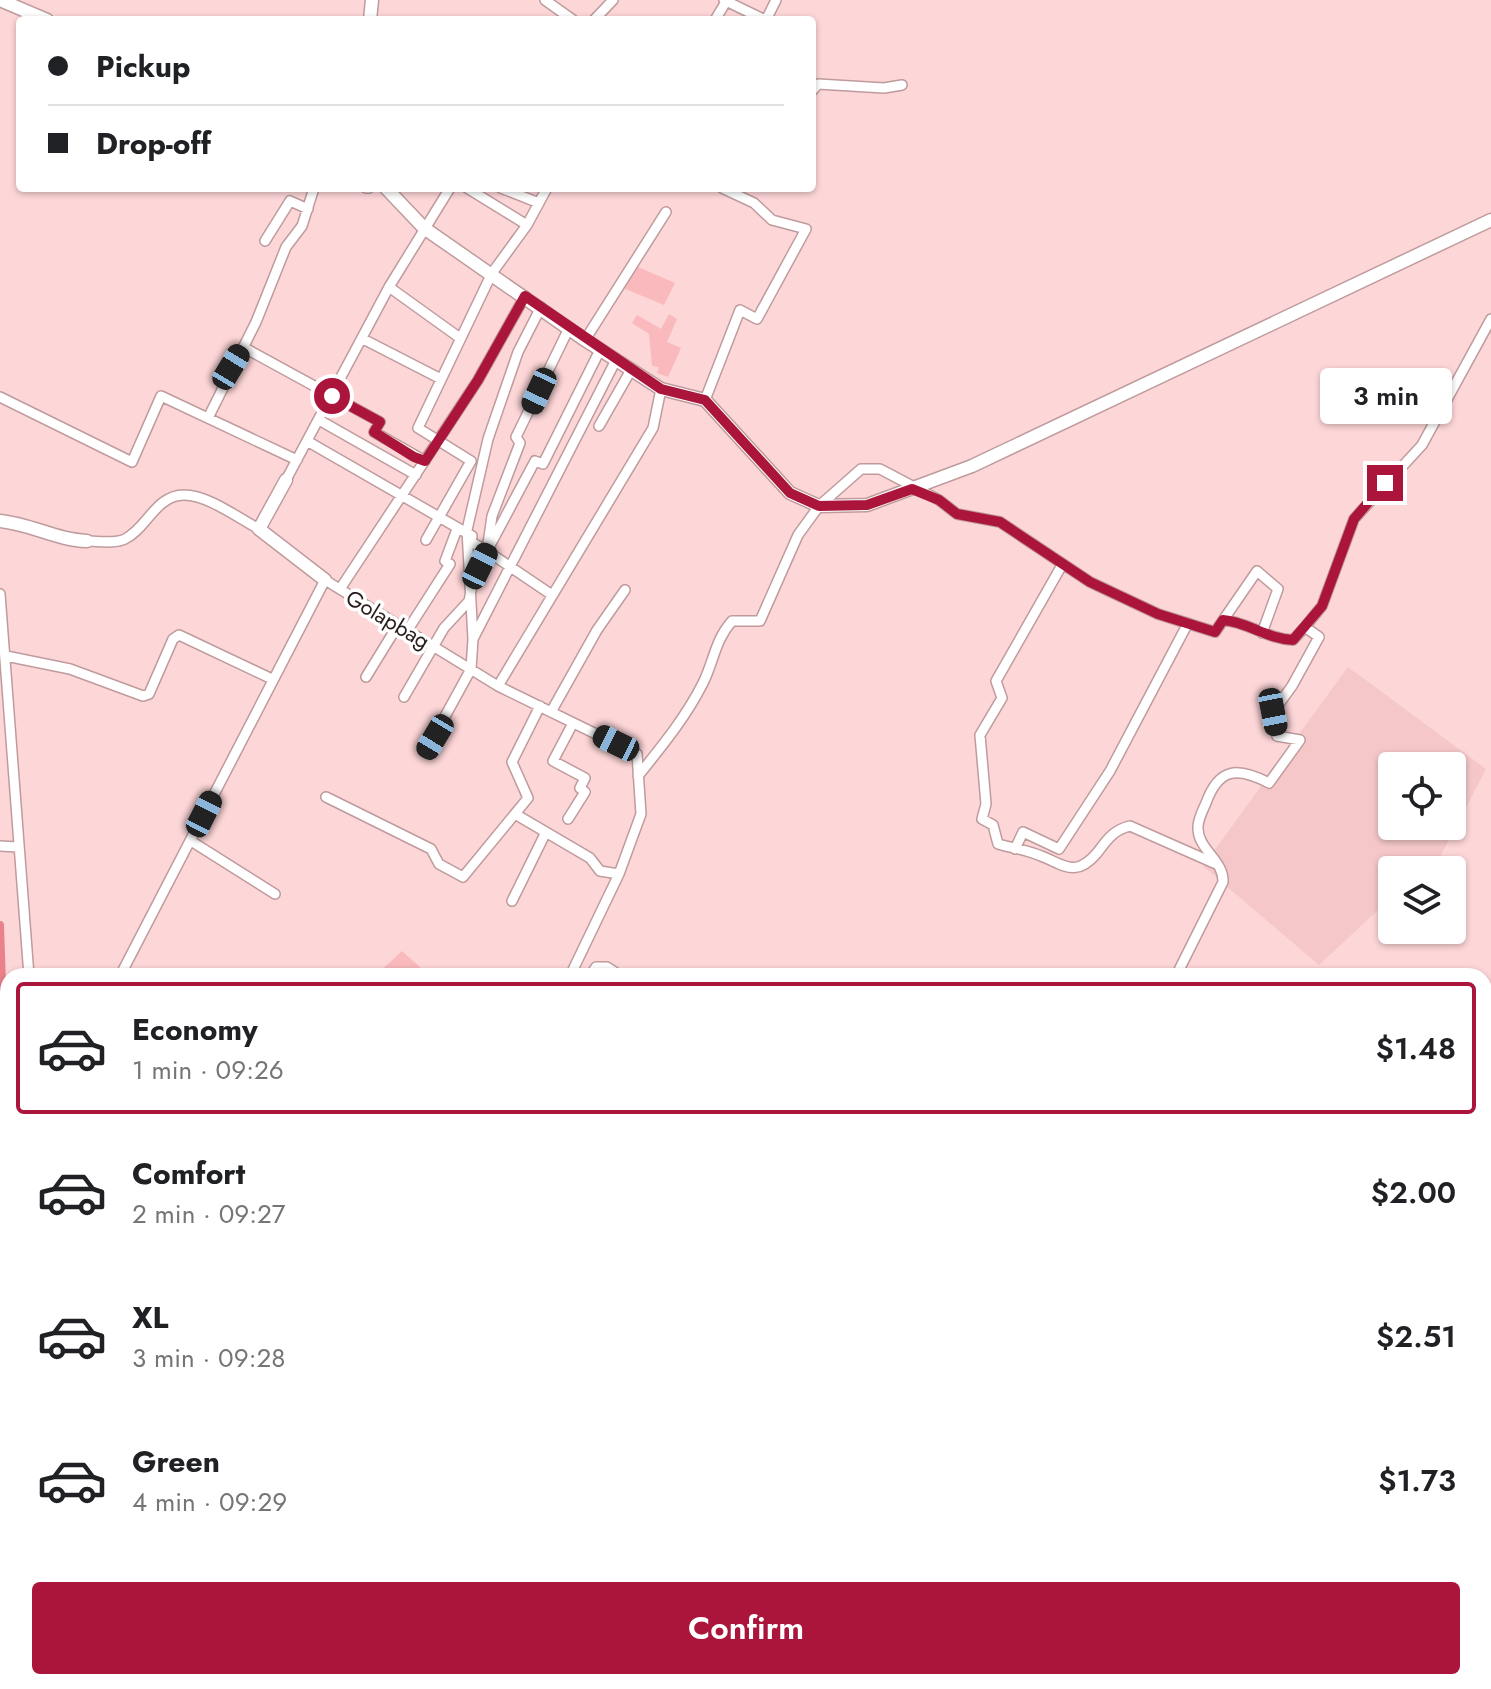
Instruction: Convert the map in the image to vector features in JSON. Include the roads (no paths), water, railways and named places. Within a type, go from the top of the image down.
[{"type":"street","points":[[0,0],[27,5]]},
{"type":"street","points":[[545,0],[567,16]]},
{"type":"street","points":[[598,16],[613,0]]},
{"type":"street","points":[[726,1],[758,16]]},
{"type":"street","points":[[816,86],[884,88],[902,85]]},
{"type":"street","points":[[208,418],[281,258],[308,209],[313,192]]},
{"type":"street","points":[[390,192],[424,228],[600,350],[661,389],[705,400],[790,493],[819,506],[867,505],[972,466],[1491,220]]},
{"type":"street","points":[[259,529],[389,287],[447,192]]},
{"type":"street","points":[[473,192],[527,225]]},
{"type":"street","points":[[511,192],[539,203]]},
{"type":"street","points":[[426,540],[471,461],[418,428],[492,273],[527,225],[545,192]]},
{"type":"street","points":[[705,400],[740,310],[757,319],[806,229],[772,220],[754,203],[731,192]]},
{"type":"street","points":[[265,241],[288,202],[308,209]]},
{"type":"street","points":[[585,340],[666,212]]},
{"type":"street","points":[[389,287],[460,338]]},
{"type":"street","points":[[340,589],[478,380],[525,296]]},
{"type":"street","points":[[366,677],[450,564],[445,561],[462,532],[488,439],[518,352],[541,307]]},
{"type":"street","points":[[1223,620],[1237,621],[1275,639],[1293,640],[1305,627],[1329,592],[1354,519],[1422,445],[1491,319]]},
{"type":"street","points":[[487,551],[492,516],[520,443],[516,437],[569,328]]},
{"type":"street","points":[[363,339],[441,379]]},
{"type":"street","points":[[243,347],[380,422],[374,432],[425,461]]},
{"type":"street","points":[[404,697],[424,668],[421,663],[469,601],[473,580],[487,551],[535,461],[543,464],[600,350]]},
{"type":"street","points":[[473,639],[616,360]]},
{"type":"street","points":[[599,426],[631,370]]},
{"type":"street","points":[[498,686],[653,428],[661,389]]},
{"type":"street","points":[[0,397],[133,462],[159,396],[297,460]]},
{"type":"street","points":[[319,420],[416,475]]},
{"type":"street","points":[[307,441],[472,536],[471,542],[552,595]]},
{"type":"street","points":[[638,776],[675,730],[704,681],[719,635],[732,621],[760,621],[798,535],[819,506],[861,469],[880,469],[912,489],[939,500],[957,514],[1000,522],[1090,582],[1158,614],[1215,632],[1257,571],[1278,589],[1262,633]]},
{"type":"street","points":[[0,521],[28,524],[70,540],[122,541],[136,532],[165,500],[185,495],[204,501],[259,529],[325,580]]},
{"type":"street","points":[[426,751],[471,669],[473,639],[462,532]]},
{"type":"street","points":[[1062,565],[996,681],[1002,698],[980,735],[986,804],[982,819],[993,825],[998,844],[1043,856],[1059,868],[1076,867],[1092,859],[1116,830],[1130,826],[1220,866]]},
{"type":"street","name":"Golapbag","points":[[124,968],[325,580],[498,686],[637,754],[641,814],[619,874],[574,968]]},
{"type":"street","points":[[551,712],[597,630],[625,590]]},
{"type":"street","points":[[0,594],[28,968]]},
{"type":"street","points":[[1015,849],[1023,832],[1059,849],[1110,771],[1188,623]]},
{"type":"street","points":[[1180,968],[1223,882],[1224,871],[1204,846],[1198,825],[1219,778],[1249,772],[1269,783],[1300,740],[1277,736],[1273,712],[1292,686],[1319,637],[1305,627]]},
{"type":"street","points":[[6,656],[70,669],[143,696],[149,694],[173,639],[179,635],[272,679]]},
{"type":"street","points":[[326,797],[431,849],[439,864],[463,877],[528,798],[512,762],[540,706]]},
{"type":"street","points":[[568,819],[585,792],[580,788],[585,778],[553,761],[573,723]]},
{"type":"street","points":[[515,814],[590,858],[600,871],[619,874]]},
{"type":"street","points":[[512,901],[546,832]]},
{"type":"street","points":[[191,841],[275,894]]},
{"type":"street","points":[[2,846],[18,847]]},
{"type":"waterway","points":[[0,925],[1,968]]}]
